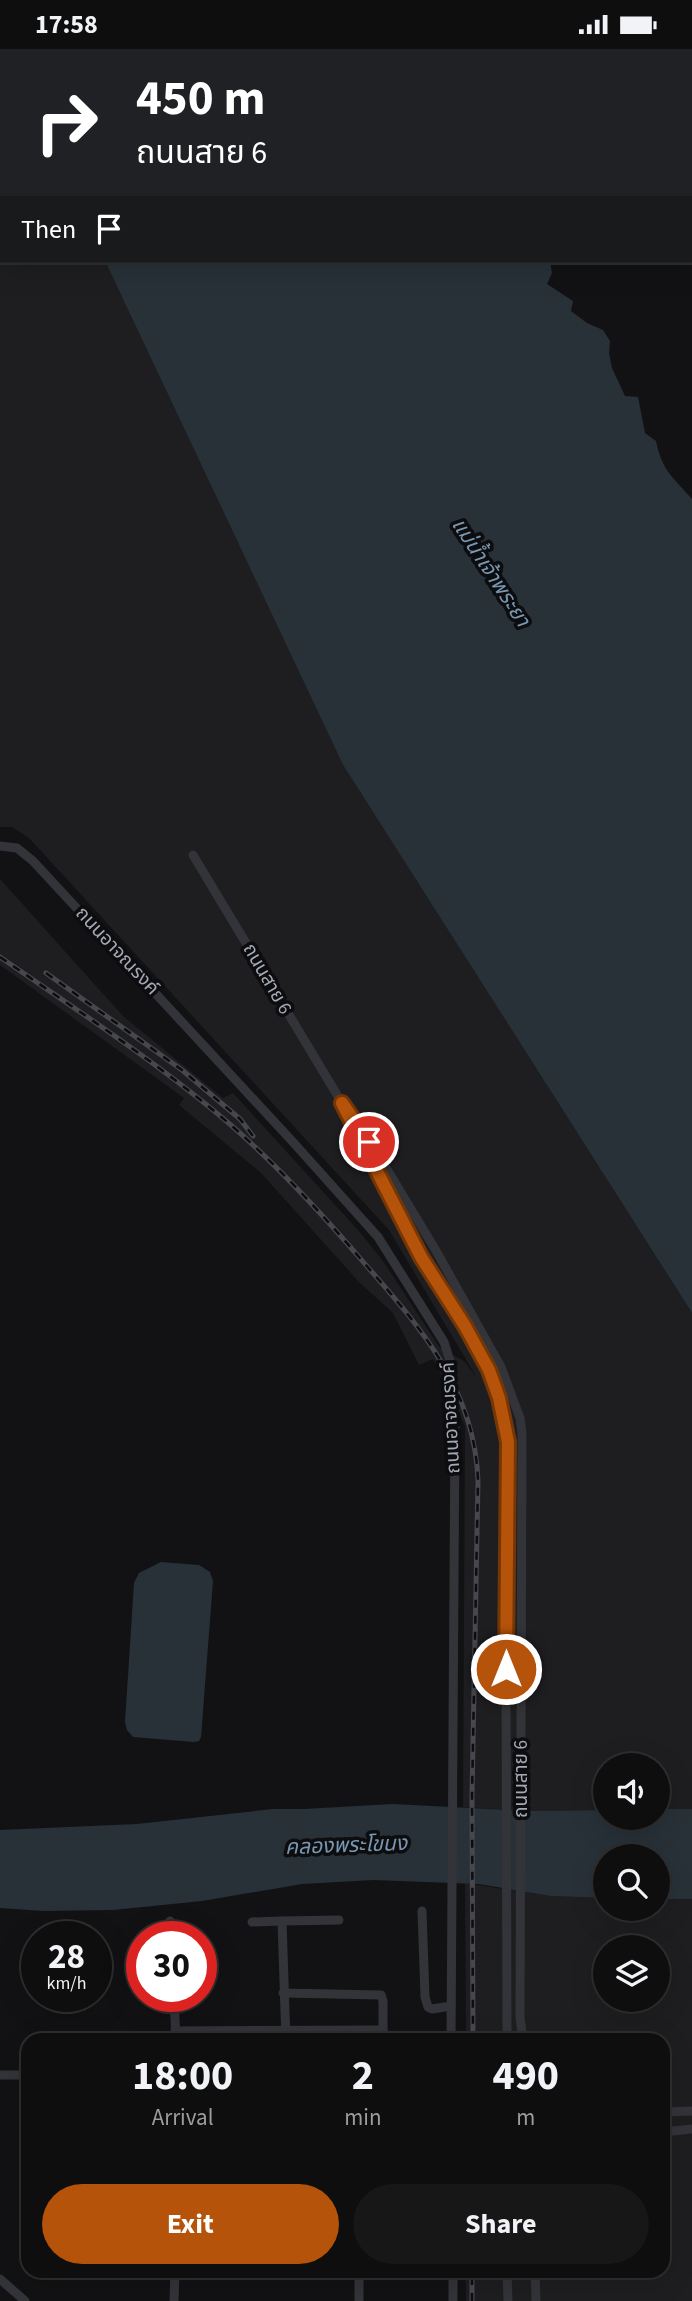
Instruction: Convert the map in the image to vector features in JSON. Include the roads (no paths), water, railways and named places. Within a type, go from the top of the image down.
[{"type":"street","name":"ถนนอาจณรงค์","points":[[0,846],[17,848],[33,861],[378,1237],[436,1328],[449,1356],[454,1404],[451,2033]]},
{"type":"street","name":"ถนนสาย 6","points":[[193,855],[342,1103],[421,1257],[465,1326],[489,1370],[499,1398],[508,1442],[507,2033]]},
{"type":"street","name":"ถนนสาย 6","points":[[342,1103],[383,1161],[435,1249],[501,1367],[520,1418],[522,2033]]},
{"type":"street","points":[[422,1911],[425,1997],[428,2007],[432,2009],[451,2006]]},
{"type":"street","points":[[252,1922],[339,1920]]},
{"type":"street","points":[[282,1921],[285,2033]]},
{"type":"street","points":[[283,1993],[381,1995],[383,2033]]},
{"type":"street","points":[[174,2012],[175,2033]]},
{"type":"street","points":[[0,2075],[21,2075]]},
{"type":"street","points":[[670,2112],[692,2111]]},
{"type":"street","points":[[670,2131],[692,2129]]},
{"type":"street","points":[[174,2301],[175,2278]]},
{"type":"street","points":[[359,2278],[359,2301]]},
{"type":"street","points":[[453,2278],[453,2301]]},
{"type":"street","points":[[507,2278],[508,2301]]},
{"type":"street","points":[[535,2278],[536,2301]]},
{"type":"street","points":[[0,2279],[25,2301]]},
{"type":"water","name":"แม่น้ำเจ้าพระยา","points":[[106,263],[550,263],[552,273],[547,284],[573,301],[571,311],[587,323],[603,330],[610,341],[612,368],[625,396],[638,397],[645,433],[656,441],[665,467],[692,499],[692,1313],[343,765]]},
{"type":"water","points":[[161,1562],[199,1565],[210,1572],[213,1581],[201,1737],[194,1742],[133,1737],[125,1722],[134,1583],[139,1573]]},
{"type":"water","name":"คลองพระโขนง","points":[[392,1804],[530,1811],[593,1810],[593,1830],[670,1830],[670,1809],[692,1809],[692,1899],[670,1899],[670,1844],[593,1844],[593,1898],[550,1896],[479,1884],[373,1880],[302,1884],[202,1901],[113,1910],[44,1911],[0,1908],[0,1830],[137,1824],[273,1809]]},
{"type":"railway","points":[[0,957],[176,1081],[232,1126],[267,1159],[334,1228],[386,1288],[425,1337],[456,1389],[475,1448],[478,1481],[472,1795],[473,2033]]},
{"type":"railway","points":[[46,973],[182,1070],[240,1119],[253,1136]]},
{"type":"railway","points":[[472,2278],[472,2301]]}]
